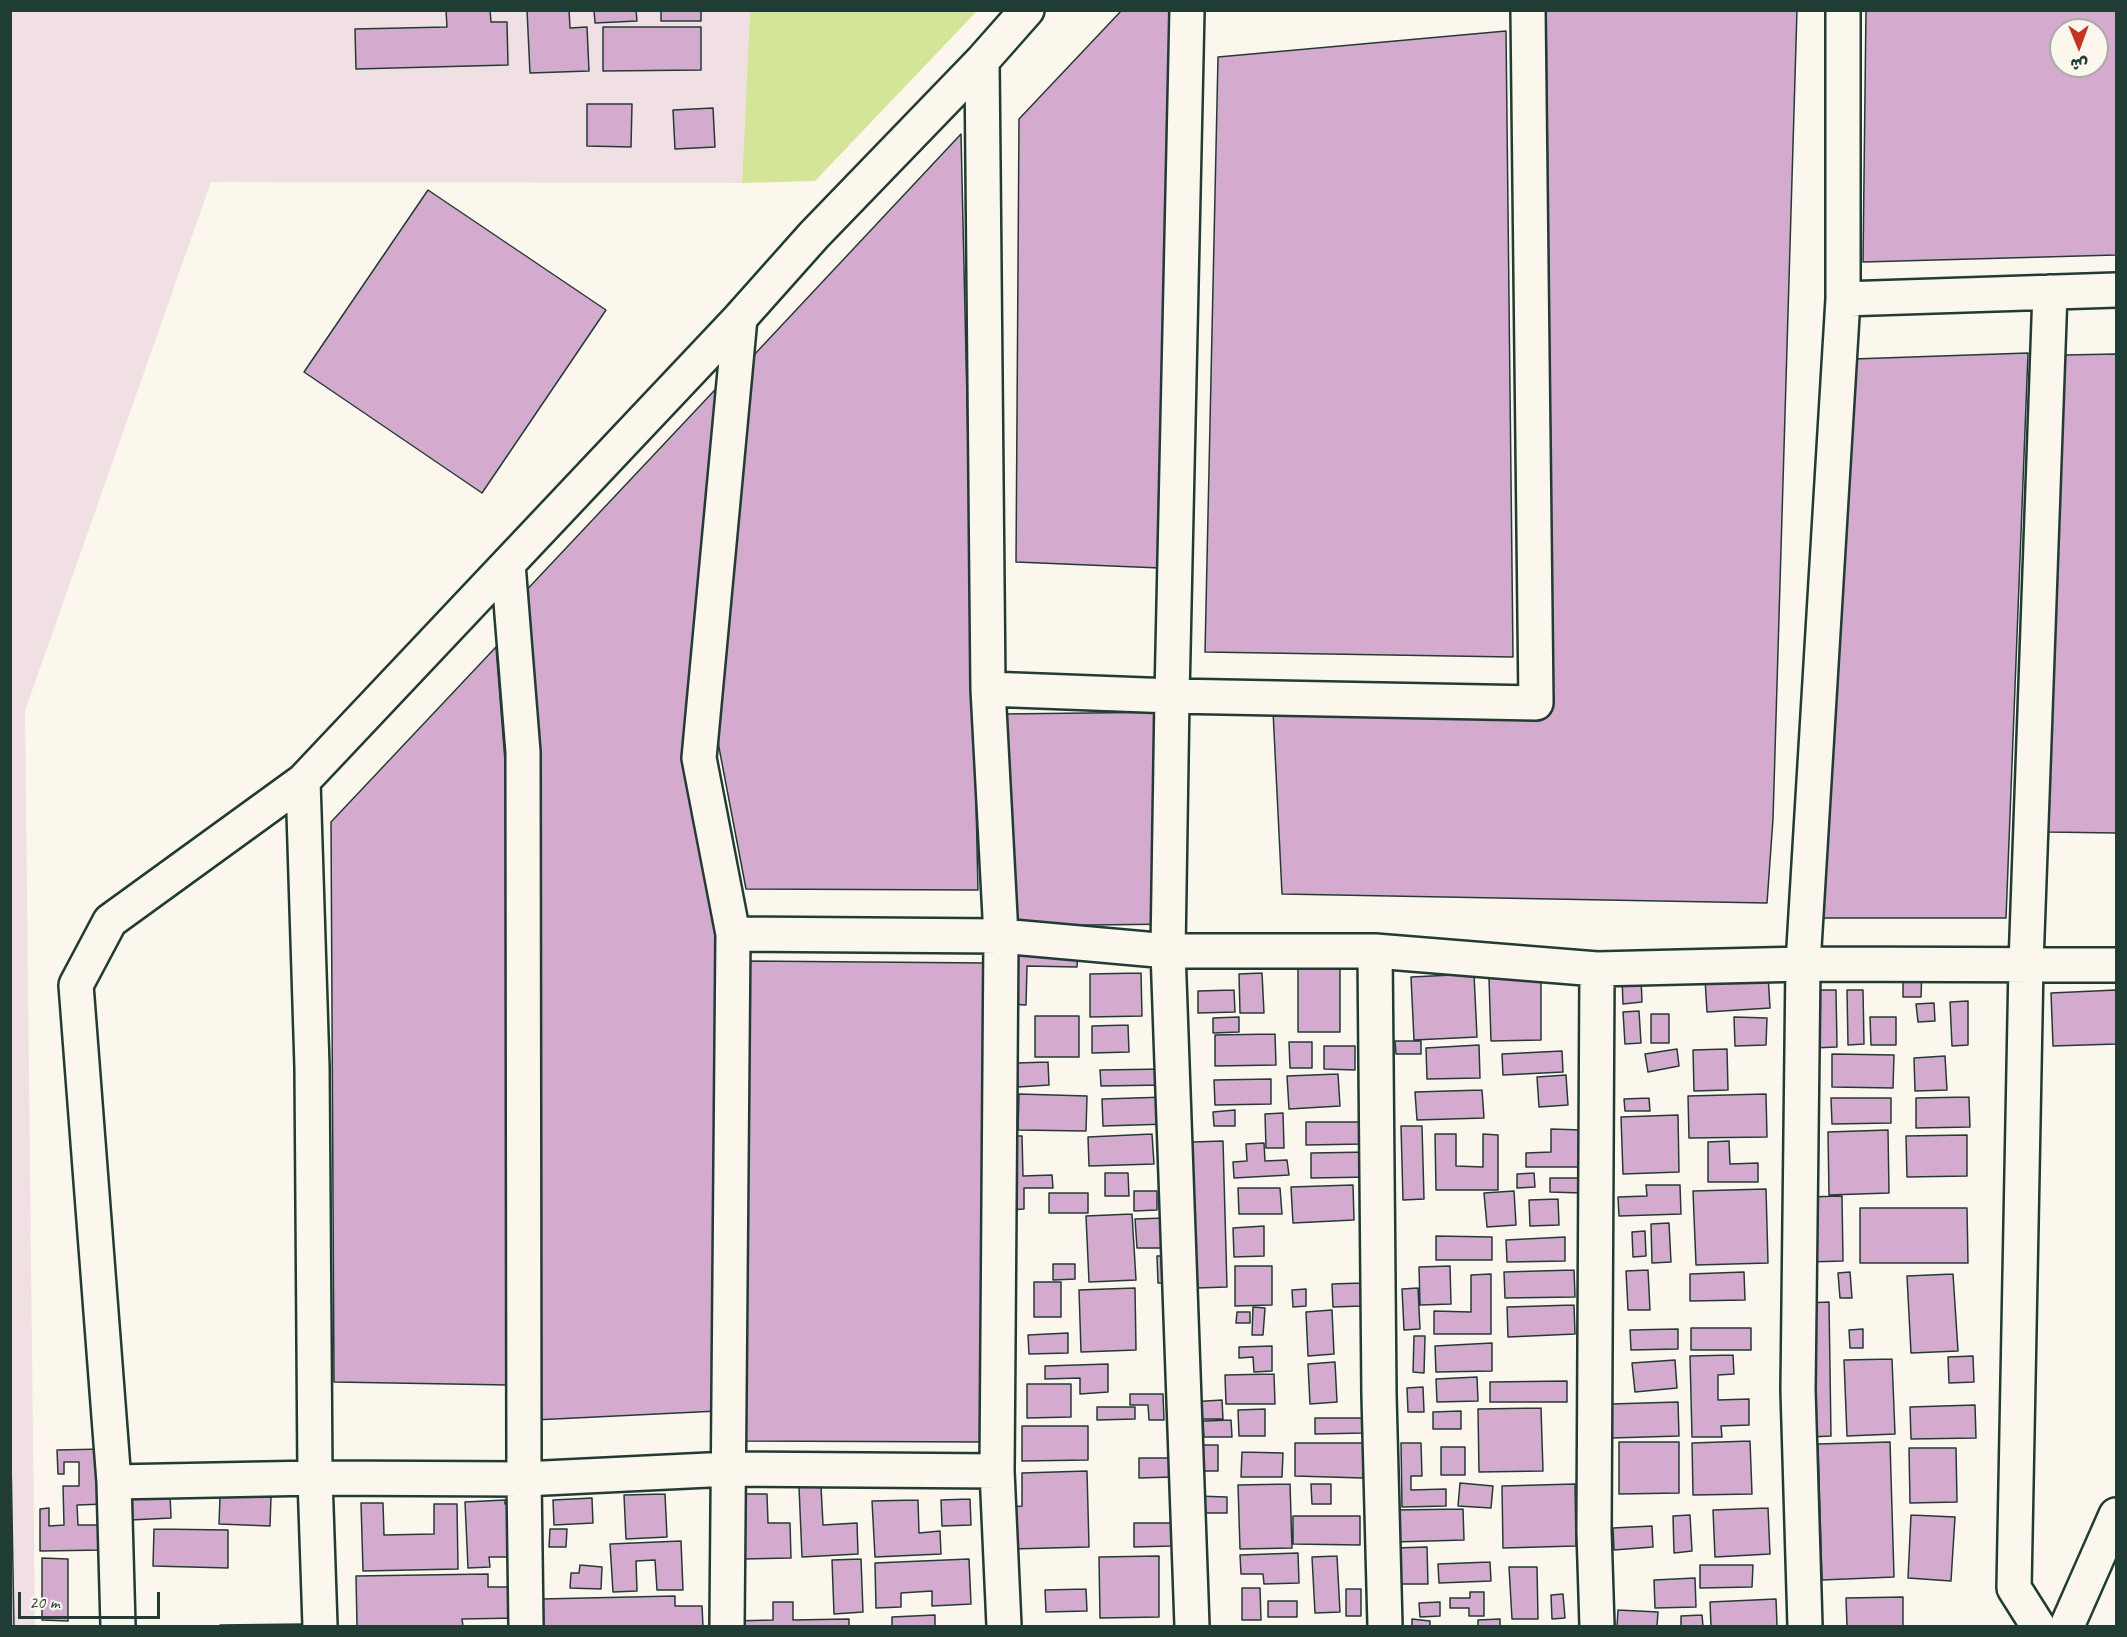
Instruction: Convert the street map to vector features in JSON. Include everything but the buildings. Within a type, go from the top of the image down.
[{"type":"main road","points":[[118,1626],[114,1482],[76,985],[110,921],[303,781],[740,318],[814,236],[982,61],[1027,10]]},
{"type":"main road","points":[[1186,10],[1168,951],[1192,1626]]},
{"type":"main road","points":[[988,689],[1172,696],[1536,703],[1528,10]]},
{"type":"main road","points":[[1805,1626],[1798,1390],[1803,964],[1843,299],[1843,10]]},
{"type":"main road","points":[[982,61],[988,689],[1001,936],[998,1471],[1004,1626]]},
{"type":"main road","points":[[1843,299],[2116,290]]},
{"type":"main road","points":[[2038,1626],[2013,1588],[2026,964],[2050,292]]},
{"type":"main road","points":[[727,1626],[733,934],[699,758],[740,318]]},
{"type":"main road","points":[[508,564],[523,752],[526,1626]]},
{"type":"main road","points":[[303,781],[312,1067],[315,1478],[320,1626]]},
{"type":"main road","points":[[733,934],[1001,936],[1168,951],[1375,951],[1597,969],[1803,964],[2116,965]]},
{"type":"main road","points":[[1375,951],[1379,1395],[1385,1626]]},
{"type":"main road","points":[[1597,969],[1594,1531],[1597,1626]]},
{"type":"main road","points":[[114,1482],[315,1478],[524,1479],[729,1469],[998,1471]]},
{"type":"main road","points":[[2067,1626],[2116,1515]]},
{"type":"shaded area","points":[[11,11],[750,11],[742,183],[211,182],[25,711],[35,1626],[11,1626]]},
{"type":"green space","points":[[750,10],[977,11],[815,181],[742,183]]}]
